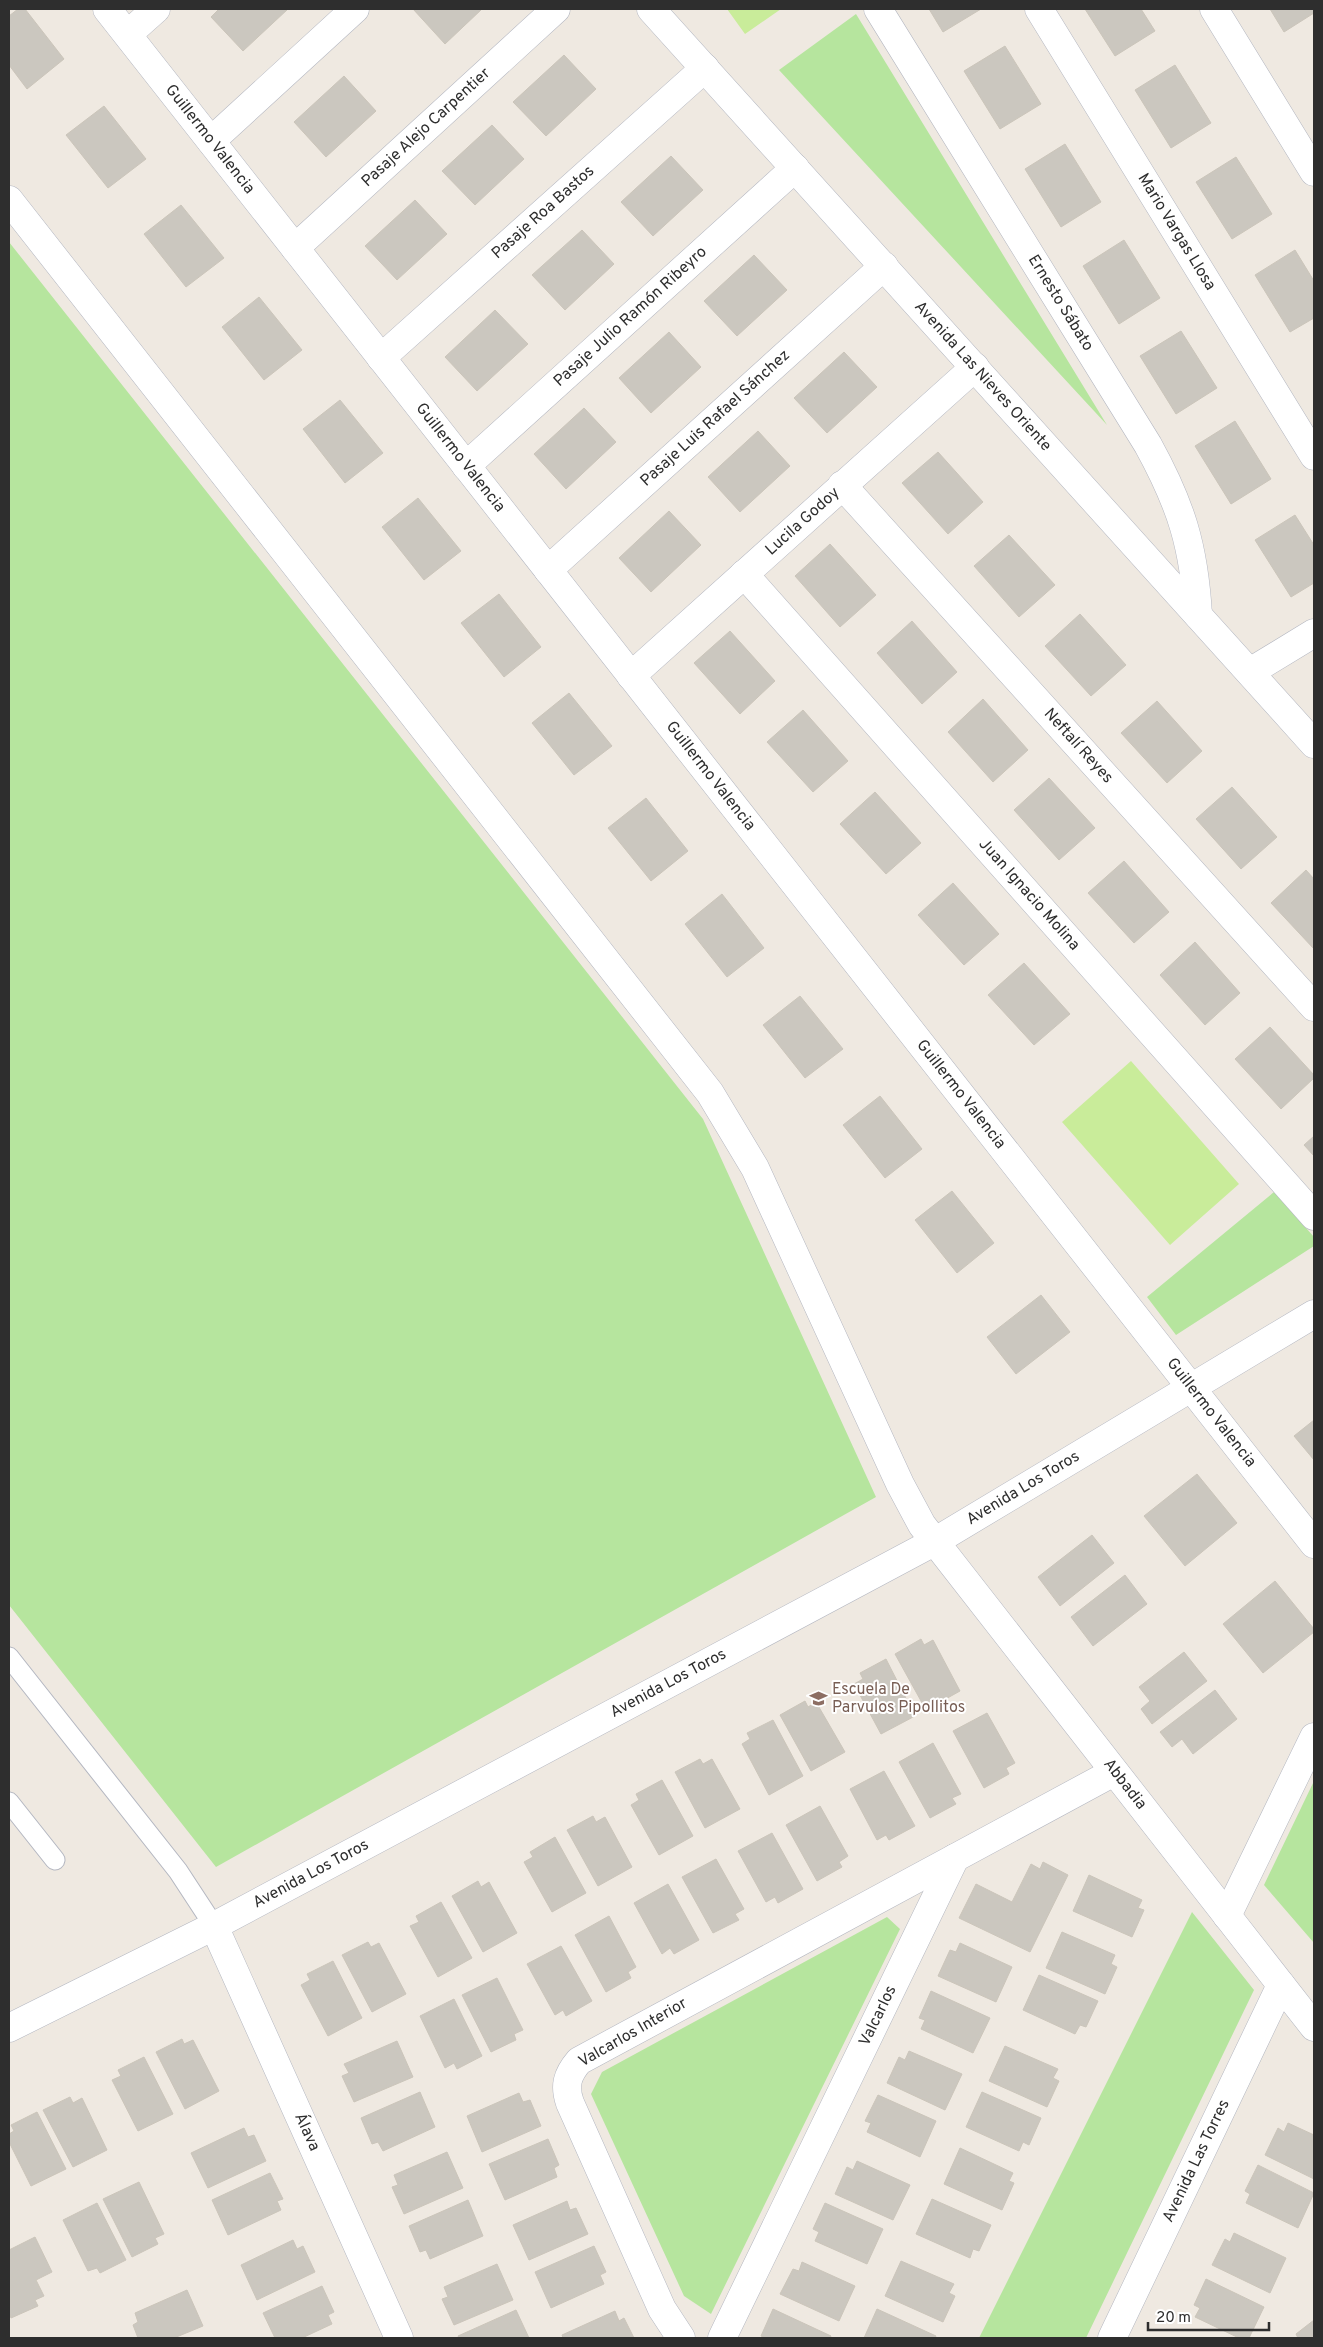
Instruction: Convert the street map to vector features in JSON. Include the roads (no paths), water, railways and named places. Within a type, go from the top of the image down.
[{"type":"street","name":"Guillermo Valencia","points":[[108,9],[1314,1544]]},
{"type":"street","points":[[128,34],[156,9]]},
{"type":"street","points":[[211,141],[355,9]]},
{"type":"street","name":"Pasaje Alejo Carpentier","points":[[295,248],[556,9]]},
{"type":"street","name":"Avenida Las Nieves Oriente","points":[[651,9],[1314,744]]},
{"type":"street","name":"Ernesto Sábato","points":[[878,9],[1148,445],[1168,481],[1184,521],[1191,552],[1198,615]]},
{"type":"street","name":"Mario Vargas Llosa","points":[[1038,9],[1314,456]]},
{"type":"street","points":[[1214,9],[1314,172]]},
{"type":"street","name":"Pasaje Roa Bastos","points":[[381,358],[705,68]]},
{"type":"street","name":"Pasaje Julio Ramón Ribeyro","points":[[466,466],[795,168]]},
{"type":"street","name":"Abbadia","points":[[9,200],[710,1093],[755,1168],[900,1484],[934,1542],[1314,2027]]},
{"type":"street","name":"Pasaje Luis Rafael Sánchez","points":[[548,570],[884,266]]},
{"type":"street","name":"Lucila Godoy","points":[[631,676],[975,367]]},
{"type":"street","name":"Neftalí Reyes","points":[[842,486],[1314,1007]]},
{"type":"street","name":"Juan Ignacio Molina","points":[[744,574],[1314,1216]]},
{"type":"street","points":[[1250,672],[1314,633]]},
{"type":"street","name":"Avenida Los Toros","points":[[9,2028],[214,1926],[934,1542],[1314,1314]]},
{"type":"street","points":[[1227,1916],[1314,1736]]},
{"type":"street","points":[[955,1858],[1114,1772]]},
{"type":"street","name":"Valcarlos Interior","points":[[680,2338],[662,2309],[570,2103],[566,2084],[568,2075],[579,2061],[955,1858]]},
{"type":"street","name":"Valcarlos","points":[[722,2338],[955,1858]]},
{"type":"street","name":"Álava","points":[[214,1926],[399,2338]]},
{"type":"street","name":"Avenida Las Torres","points":[[1112,2338],[1281,1985]]},
{"type":"lane","points":[[9,1657],[178,1871],[214,1926]]},
{"type":"lane","points":[[9,1802],[55,1860]]},
{"type":"place","name":"Escuela De Parvulos Pipollitos","points":[[818,1699]]}]
